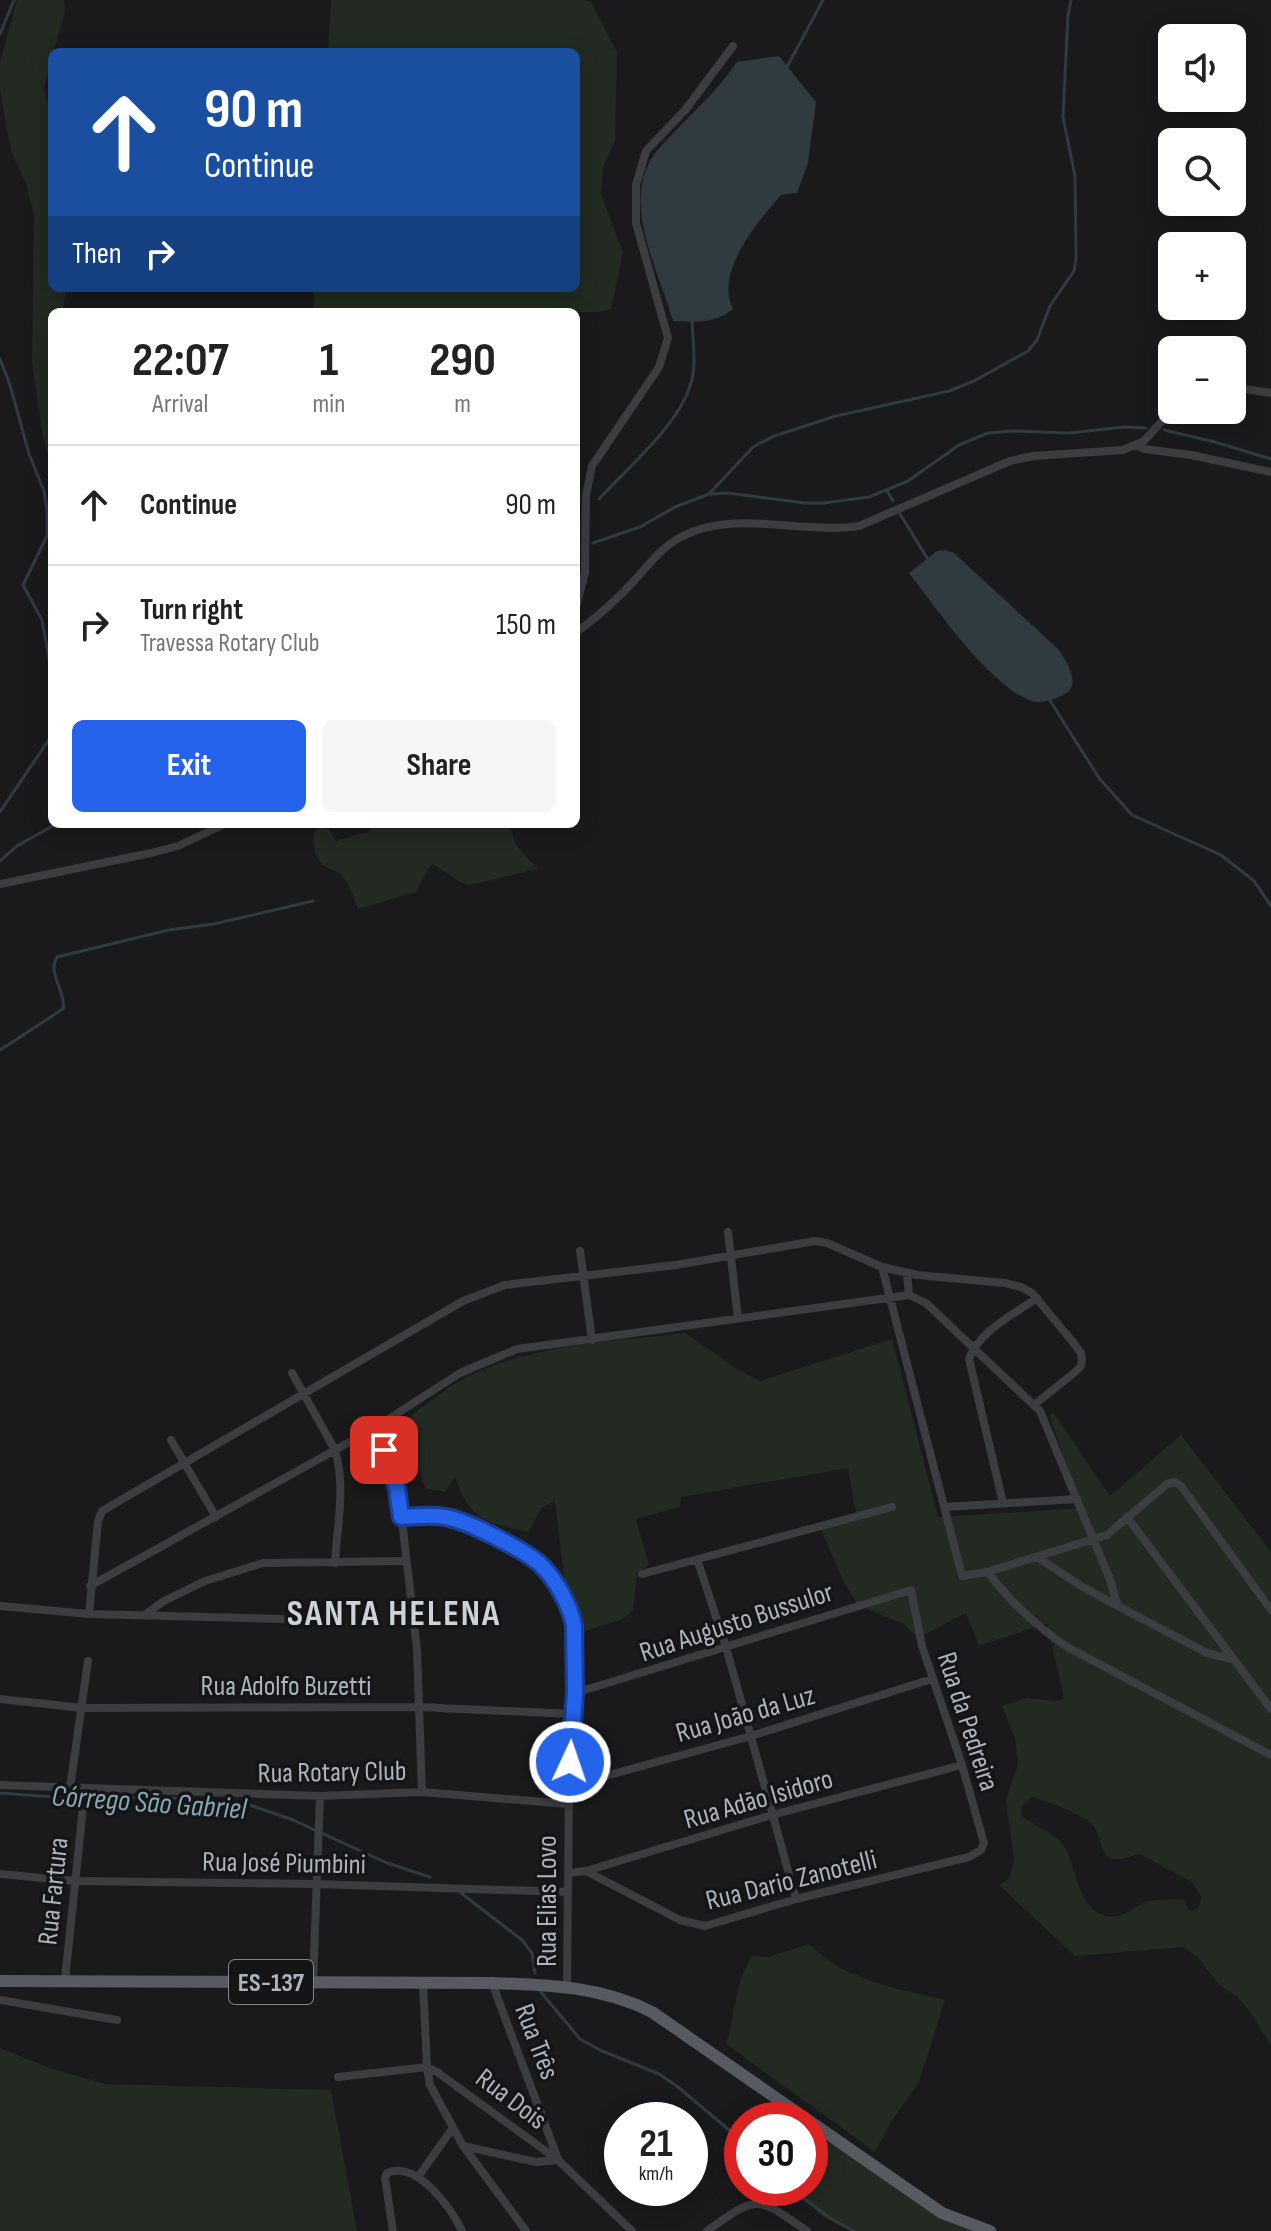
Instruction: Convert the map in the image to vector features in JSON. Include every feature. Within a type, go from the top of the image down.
[{"type":"main road","name":"ES-137","points":[[0,1981],[492,1983],[555,1986],[616,1996],[652,2012],[942,2213],[990,2231]]},
{"type":"street","points":[[580,592],[585,573],[588,478],[592,466],[659,367],[668,338],[636,223],[634,206],[640,167],[646,151],[686,109],[733,46]]},
{"type":"street","points":[[1246,389],[1271,393]]},
{"type":"street","points":[[580,629],[598,617],[663,549],[682,536],[704,529],[745,523],[835,530],[859,526],[1010,461],[1033,456],[1109,453],[1144,441],[1159,424]]},
{"type":"street","points":[[1136,445],[1271,472]]},
{"type":"street","points":[[0,884],[151,853],[178,846],[216,828]]},
{"type":"street","points":[[728,1232],[738,1318]]},
{"type":"street","points":[[89,1614],[98,1521],[102,1511],[481,1292],[505,1285],[732,1256],[815,1241],[827,1243],[882,1267],[907,1273],[1005,1283],[1021,1287],[1037,1298],[1081,1353],[1082,1360],[1074,1373],[1034,1405]]},
{"type":"street","points":[[580,1251],[592,1340]]},
{"type":"street","points":[[882,1267],[962,1576],[987,1572],[1094,1541],[1107,1535],[1167,1484],[1175,1482],[1271,1610]]},
{"type":"street","points":[[907,1273],[909,1295]]},
{"type":"street","points":[[90,1586],[373,1429],[460,1373],[526,1345],[592,1340],[909,1295],[926,1303],[1034,1405],[1045,1420],[1118,1606]]},
{"type":"street","points":[[1003,1503],[969,1367],[973,1348],[981,1338],[1037,1298]]},
{"type":"street","points":[[292,1373],[335,1450],[341,1477],[335,1563]]},
{"type":"street","points":[[373,1429],[392,1469],[401,1517],[417,1649],[422,1792]]},
{"type":"street","points":[[171,1440],[216,1517]]},
{"type":"street","points":[[945,1507],[1077,1499]]},
{"type":"street","points":[[642,1574],[892,1507]]},
{"type":"street","name":"Rua Elias Lovo","points":[[401,1517],[450,1517],[527,1555],[548,1573],[572,1615],[575,1693],[568,1804],[568,1873],[555,1986]]},
{"type":"street","points":[[1127,1517],[1271,1709]]},
{"type":"street","points":[[1037,1557],[1118,1606],[1207,1653],[1232,1660]]},
{"type":"street","points":[[697,1559],[726,1647],[796,1899]]},
{"type":"street","points":[[146,1614],[164,1601],[205,1581],[246,1568],[288,1561],[405,1561]]},
{"type":"street","points":[[987,1572],[1046,1634],[1271,1755]]},
{"type":"street","name":"Rua Augusto Bussulor","points":[[575,1693],[911,1590]]},
{"type":"street","name":"Rua da Pedreira","points":[[911,1590],[922,1646],[962,1765],[984,1843],[981,1850],[969,1857]]},
{"type":"street","points":[[0,1606],[89,1614],[282,1619]]},
{"type":"street","points":[[70,1788],[88,1661]]},
{"type":"street","name":"Rua João da Luz","points":[[569,1786],[751,1736],[932,1679]]},
{"type":"street","name":"Rua Adolfo Buzetti","points":[[0,1699],[83,1708],[418,1707],[573,1714]]},
{"type":"street","name":"Rua Adão Isidoro","points":[[568,1873],[586,1871],[772,1815],[962,1765]]},
{"type":"street","name":"Rua Rotary Club","points":[[0,1785],[320,1796],[422,1792],[568,1804]]},
{"type":"street","points":[[313,1983],[320,1796]]},
{"type":"street","name":"Rua Fartura","points":[[65,1980],[83,1807]]},
{"type":"street","name":"Rua Dario Zanotelli","points":[[586,1871],[662,1911],[696,1926],[705,1926],[796,1899],[969,1857]]},
{"type":"street","name":"Rua José Piumbini","points":[[0,1874],[74,1881],[567,1892]]},
{"type":"street","points":[[423,1983],[430,2085],[463,2146],[526,2231]]},
{"type":"street","name":"Rua Três","points":[[492,1983],[558,2160]]},
{"type":"street","points":[[0,2000],[117,2020]]},
{"type":"street","points":[[338,2077],[427,2067]]},
{"type":"street","name":"Rua Dois","points":[[427,2067],[446,2076],[558,2160],[632,2231]]},
{"type":"street","points":[[418,2177],[452,2129]]},
{"type":"street","points":[[463,2146],[536,2162],[558,2160]]},
{"type":"street","points":[[393,2231],[385,2178],[391,2171],[418,2177],[443,2200],[462,2231]]},
{"type":"street","points":[[707,2231],[747,2205],[761,2202],[807,2231]]},
{"type":"shaded area","points":[[17,0],[64,0],[65,11],[55,48],[48,48],[48,73],[44,88],[48,104],[48,292],[66,292],[64,308],[48,308],[48,454],[32,362],[34,215],[26,184],[11,151],[0,91],[0,63]]},
{"type":"shaded area","points":[[331,0],[591,2],[617,52],[615,140],[603,168],[601,193],[623,253],[611,309],[580,312],[580,308],[314,308],[314,292],[580,292],[580,48],[328,48]]},
{"type":"shaded area","points":[[779,56],[816,102],[808,163],[797,193],[781,195],[741,248],[729,280],[733,309],[712,320],[673,321],[644,231],[642,186],[648,164],[737,62]]},
{"type":"shaded area","points":[[937,551],[954,553],[1058,649],[1071,673],[1069,691],[1046,701],[1027,699],[995,677],[969,649],[909,573]]},
{"type":"shaded area","points":[[325,828],[336,841],[372,828],[510,828],[516,845],[538,869],[470,885],[433,864],[416,892],[358,909],[343,878],[323,865],[317,857],[314,833],[316,829]]},
{"type":"shaded area","points":[[685,1333],[760,1381],[892,1339],[938,1517],[1082,1508],[1049,1415],[1053,1412],[1110,1496],[1181,1435],[1271,1552],[1271,2046],[1238,1997],[1219,1985],[1198,1957],[1183,1947],[1075,1956],[999,1885],[1009,1879],[1014,1860],[1006,1800],[1018,1764],[1015,1738],[1002,1706],[1027,1698],[1064,1699],[1047,1623],[979,1646],[966,1613],[918,1638],[904,1624],[859,1606],[844,1583],[821,1529],[857,1520],[848,1468],[681,1497],[680,1507],[636,1519],[649,1565],[637,1573],[633,1611],[622,1619],[571,1636],[555,1501],[541,1508],[529,1532],[491,1522],[482,1518],[467,1503],[455,1477],[445,1492],[425,1488],[413,1453],[397,1431],[404,1421],[447,1389],[500,1363],[578,1345]],"holes":[[[1031,1797],[1086,1819],[1095,1828],[1108,1857],[1121,1859],[1140,1854],[1193,1883],[1201,1897],[1199,1907],[1193,1911],[1188,1909],[1184,1900],[1165,1900],[1146,1902],[1112,1917],[1096,1912],[1083,1895],[1062,1844],[1021,1816],[1022,1806]]]},
{"type":"shaded area","points":[[809,1944],[823,1957],[855,1975],[945,2000],[919,2082],[891,2122],[875,2152],[828,2118],[828,2102],[806,2102],[726,2044],[738,1988],[746,1967],[752,1956],[768,1957]]},
{"type":"shaded area","points":[[0,2048],[47,2067],[105,2084],[331,2090],[357,2231],[0,2231]]},
{"type":"shaded area","points":[[833,2140],[924,2204],[989,2231],[852,2231],[820,2215],[813,2206],[828,2206],[828,2145]]},
{"type":"waterway","points":[[0,34],[14,0]]},
{"type":"waterway","points":[[787,67],[823,0]]},
{"type":"waterway","points":[[709,494],[753,447],[774,436],[836,416],[949,391],[1028,351],[1037,340],[1050,306],[1074,271],[1076,258],[1075,176],[1063,117],[1071,0]]},
{"type":"waterway","points":[[599,499],[655,441],[680,408],[693,374],[692,317]]},
{"type":"waterway","points":[[0,359],[29,454],[44,491],[47,509],[47,536],[23,585],[42,620],[48,654]]},
{"type":"waterway","points":[[593,543],[640,527],[675,507],[709,494],[728,493],[805,503],[869,497],[908,481],[959,445],[988,433],[1068,433],[1146,428]]},
{"type":"waterway","points":[[1164,430],[1271,459]]},
{"type":"waterway","points":[[887,491],[893,501]]},
{"type":"waterway","points":[[900,514],[929,561]]},
{"type":"waterway","points":[[1049,699],[1099,778],[1132,815],[1221,855],[1254,881],[1271,906]]},
{"type":"waterway","points":[[0,812],[48,741]]},
{"type":"waterway","points":[[0,861],[17,846],[49,828]]},
{"type":"waterway","points":[[0,1050],[63,1009],[54,969],[57,957],[169,930],[214,924],[313,901]]},
{"type":"waterway","name":"Córrego São Gabriel","points":[[0,1793],[53,1797],[173,1798],[250,1805],[293,1820],[387,1863],[430,1877]]},
{"type":"waterway","name":"Córrego São Gabriel","points":[[461,1893],[522,1940],[532,1953],[535,1973]]},
{"type":"waterway","name":"Córrego São Gabriel","points":[[540,1991],[580,2039],[659,2074],[724,2126]]},
{"type":"waterway","name":"Córrego São Gabriel","points":[[814,2206],[854,2231]]},
{"type":"district","name":"SANTA HELENA","points":[[394,1612]]},
{"type":"route","points":[[384,1450],[392,1469],[401,1517],[441,1516],[466,1523],[527,1555],[548,1573],[572,1615],[574,1625],[575,1693],[570,1762]]}]
